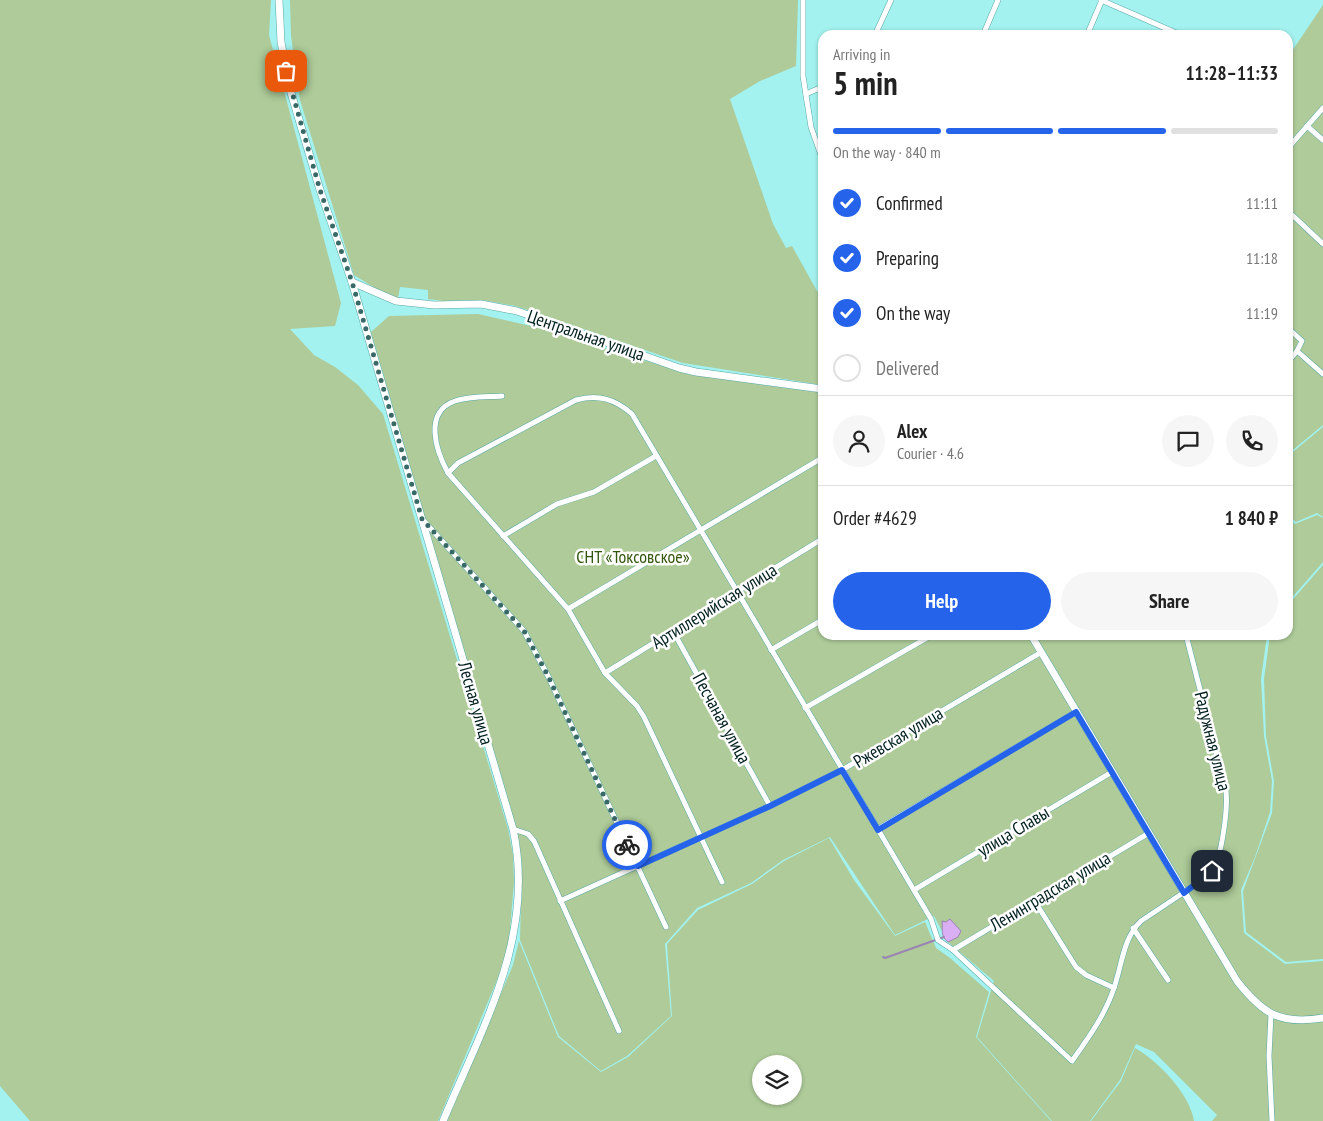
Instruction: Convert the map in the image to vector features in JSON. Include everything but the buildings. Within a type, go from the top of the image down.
[{"type":"street","name":"Лесная улица","points":[[279,0],[281,42],[289,86],[320,190],[352,282],[513,829],[518,855],[520,882],[518,908],[513,940],[504,974],[443,1121]]},
{"type":"street","points":[[803,0],[803,76],[811,127],[818,147]]},
{"type":"street","points":[[877,30],[891,0]]},
{"type":"street","points":[[985,30],[998,0]]},
{"type":"street","points":[[1089,30],[1102,0],[1170,30]]},
{"type":"street","points":[[806,94],[818,88]]},
{"type":"street","points":[[1293,142],[1323,108]]},
{"type":"street","points":[[1307,126],[1323,140]]},
{"type":"street","points":[[1293,217],[1323,244]]},
{"type":"street","name":"Центральная улица","points":[[352,282],[396,301],[434,305],[482,304],[517,311],[679,368],[696,372],[818,389]]},
{"type":"street","points":[[1293,333],[1302,342],[1293,356]]},
{"type":"street","points":[[1297,351],[1323,374]]},
{"type":"street","points":[[502,396],[454,402],[437,414],[434,427],[437,443],[448,473],[568,609],[605,673],[637,706],[644,717],[722,882]]},
{"type":"street","points":[[448,473],[458,463],[576,400],[590,396],[601,397],[620,404],[632,414],[931,919],[938,940],[953,950],[1072,1060],[1095,1028],[1114,988],[1128,938],[1133,928],[1168,980]]},
{"type":"street","points":[[503,536],[557,504],[594,492],[656,456]]},
{"type":"street","points":[[568,609],[818,460]]},
{"type":"street","points":[[422,519],[524,631],[548,676],[666,927]]},
{"type":"street","name":"Артиллерийская улица","points":[[605,673],[818,541]]},
{"type":"street","points":[[771,650],[818,622]]},
{"type":"street","name":"Песчаная улица","points":[[673,630],[770,806]]},
{"type":"street","points":[[806,708],[923,640]]},
{"type":"street","points":[[1034,640],[1237,981],[1249,996],[1271,1014],[1285,1020],[1304,1021],[1323,1018]]},
{"type":"street","name":"Радужная улица","points":[[1133,928],[1141,920],[1184,893],[1212,871],[1217,860],[1228,806],[1223,777],[1187,640]]},
{"type":"street","name":"Ржевская улица","points":[[560,901],[700,836],[770,806],[842,770],[1040,653]]},
{"type":"street","points":[[878,830],[1076,712]]},
{"type":"street","name":"улица Славы","points":[[914,890],[1112,772]]},
{"type":"street","points":[[513,829],[522,830],[534,841],[619,1031]]},
{"type":"street","name":"Ленинградская улица","points":[[953,950],[1149,833]]},
{"type":"street","points":[[1034,900],[1076,966],[1086,975],[1114,988]]},
{"type":"street","points":[[1271,1014],[1269,1056],[1272,1121]]},
{"type":"green space","points":[[0,0],[271,0],[269,35],[341,303],[335,326],[290,329],[314,355],[335,367],[358,385],[383,414],[508,829],[513,855],[514,882],[509,941],[500,973],[438,1121],[30,1121],[0,1086]]},
{"type":"green space","points":[[290,0],[798,0],[796,66],[760,81],[730,99],[773,224],[786,248],[792,246],[818,292],[818,384],[683,363],[516,306],[482,300],[443,301],[428,299],[428,290],[400,287],[398,298],[383,293],[354,275],[300,100],[291,36]]},
{"type":"green space","points":[[1323,5],[1323,425],[1293,450],[1293,50]]},
{"type":"green space","name":"СНТ «Токсовское»","points":[[478,314],[535,327],[679,371],[818,392],[818,640],[1266,640],[1261,679],[1264,736],[1272,781],[1270,812],[1255,857],[1241,890],[1244,933],[1285,964],[1323,961],[1323,1121],[1212,1121],[1217,1115],[1154,1052],[1136,1044],[1120,1080],[1090,1121],[1052,1121],[977,1037],[994,981],[948,942],[934,916],[895,935],[830,837],[783,860],[751,883],[697,908],[665,944],[671,1016],[627,1056],[601,1071],[559,1036],[520,940],[522,863],[515,827],[371,332],[389,316]]},
{"type":"green space","points":[[1323,427],[1323,517],[1317,513],[1296,522],[1293,519],[1293,452]]},
{"type":"green space","points":[[1317,515],[1323,518],[1323,562],[1293,596],[1293,522],[1295,524]]},
{"type":"green space","points":[[1323,565],[1323,959],[1286,962],[1246,932],[1243,891],[1272,813],[1274,781],[1266,736],[1264,679],[1269,640],[1293,640],[1293,599]]},
{"type":"green space","points":[[829,838],[854,880],[895,936],[925,922],[936,948],[989,992],[976,1037],[1051,1121],[447,1121],[513,965],[519,941],[558,1037],[601,1072],[628,1057],[672,1016],[667,944],[698,910],[752,884],[784,861]]},
{"type":"green space","points":[[1135,1048],[1153,1061],[1172,1079],[1186,1100],[1194,1121],[1091,1121],[1121,1081]]},
{"type":"shaded area","points":[[950,919],[961,931],[958,937],[948,942],[943,935],[942,921],[946,922]]},
{"type":"waterway","points":[[883,957],[885,958],[944,937]]},
{"type":"way so far","points":[[286,71],[320,190],[352,282],[422,519],[524,631],[548,676],[627,845]]},
{"type":"route","points":[[627,845],[638,866],[700,836],[770,806],[842,770],[878,830],[1076,712],[1184,893],[1212,871]]}]
